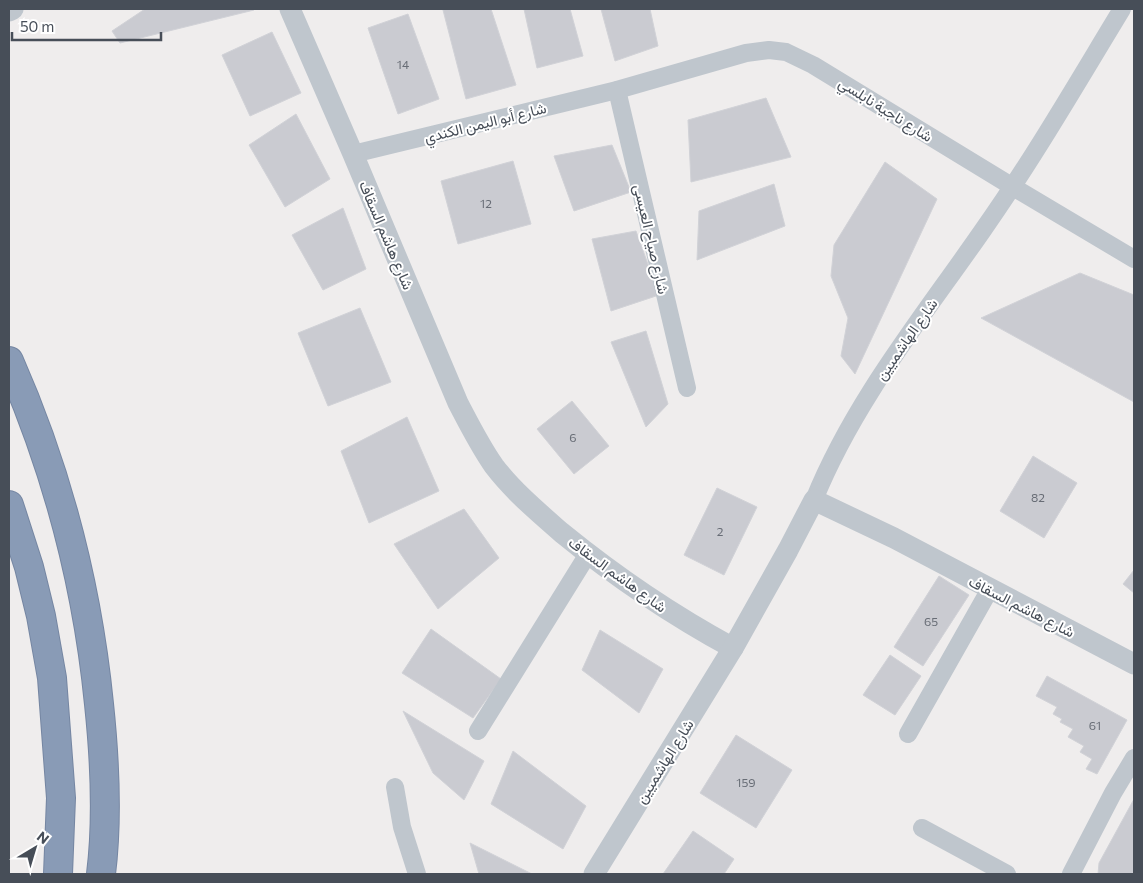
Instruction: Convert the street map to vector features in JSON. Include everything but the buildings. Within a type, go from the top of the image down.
[{"type":"highway","points":[[9,361],[36,428],[62,502],[91,634],[104,746],[105,804],[101,874]]},
{"type":"highway","points":[[9,505],[39,606],[52,678],[61,798],[58,874]]},
{"type":"street","points":[[9,11],[13,9]]},
{"type":"street","name":"شارع هاشم السقاف","points":[[290,9],[458,403],[494,466],[544,517],[588,554],[658,605],[733,648]]},
{"type":"street","name":"شارع الهاشميين","points":[[814,500],[836,448],[860,406],[1013,187],[1122,9]]},
{"type":"street","name":"شارع ناجية نابلسي","points":[[617,90],[746,53],[769,50],[786,52],[827,73],[1134,259]]},
{"type":"street","name":"شارع أبو اليمن الكندي","points":[[353,154],[617,90]]},
{"type":"street","name":"شارع صياح العيسى","points":[[617,90],[687,388]]},
{"type":"street","points":[[733,648],[784,558],[814,500]]},
{"type":"street","name":"شارع هاشم السقاف","points":[[814,500],[894,538],[1134,664]]},
{"type":"street","points":[[478,731],[588,554]]},
{"type":"street","points":[[908,734],[990,588]]},
{"type":"street","name":"شارع الهاشميين","points":[[594,874],[733,648]]},
{"type":"street","points":[[1071,874],[1113,792],[1134,758]]},
{"type":"street","points":[[395,787],[402,827],[417,874]]},
{"type":"street","points":[[922,828],[1007,874]]}]
